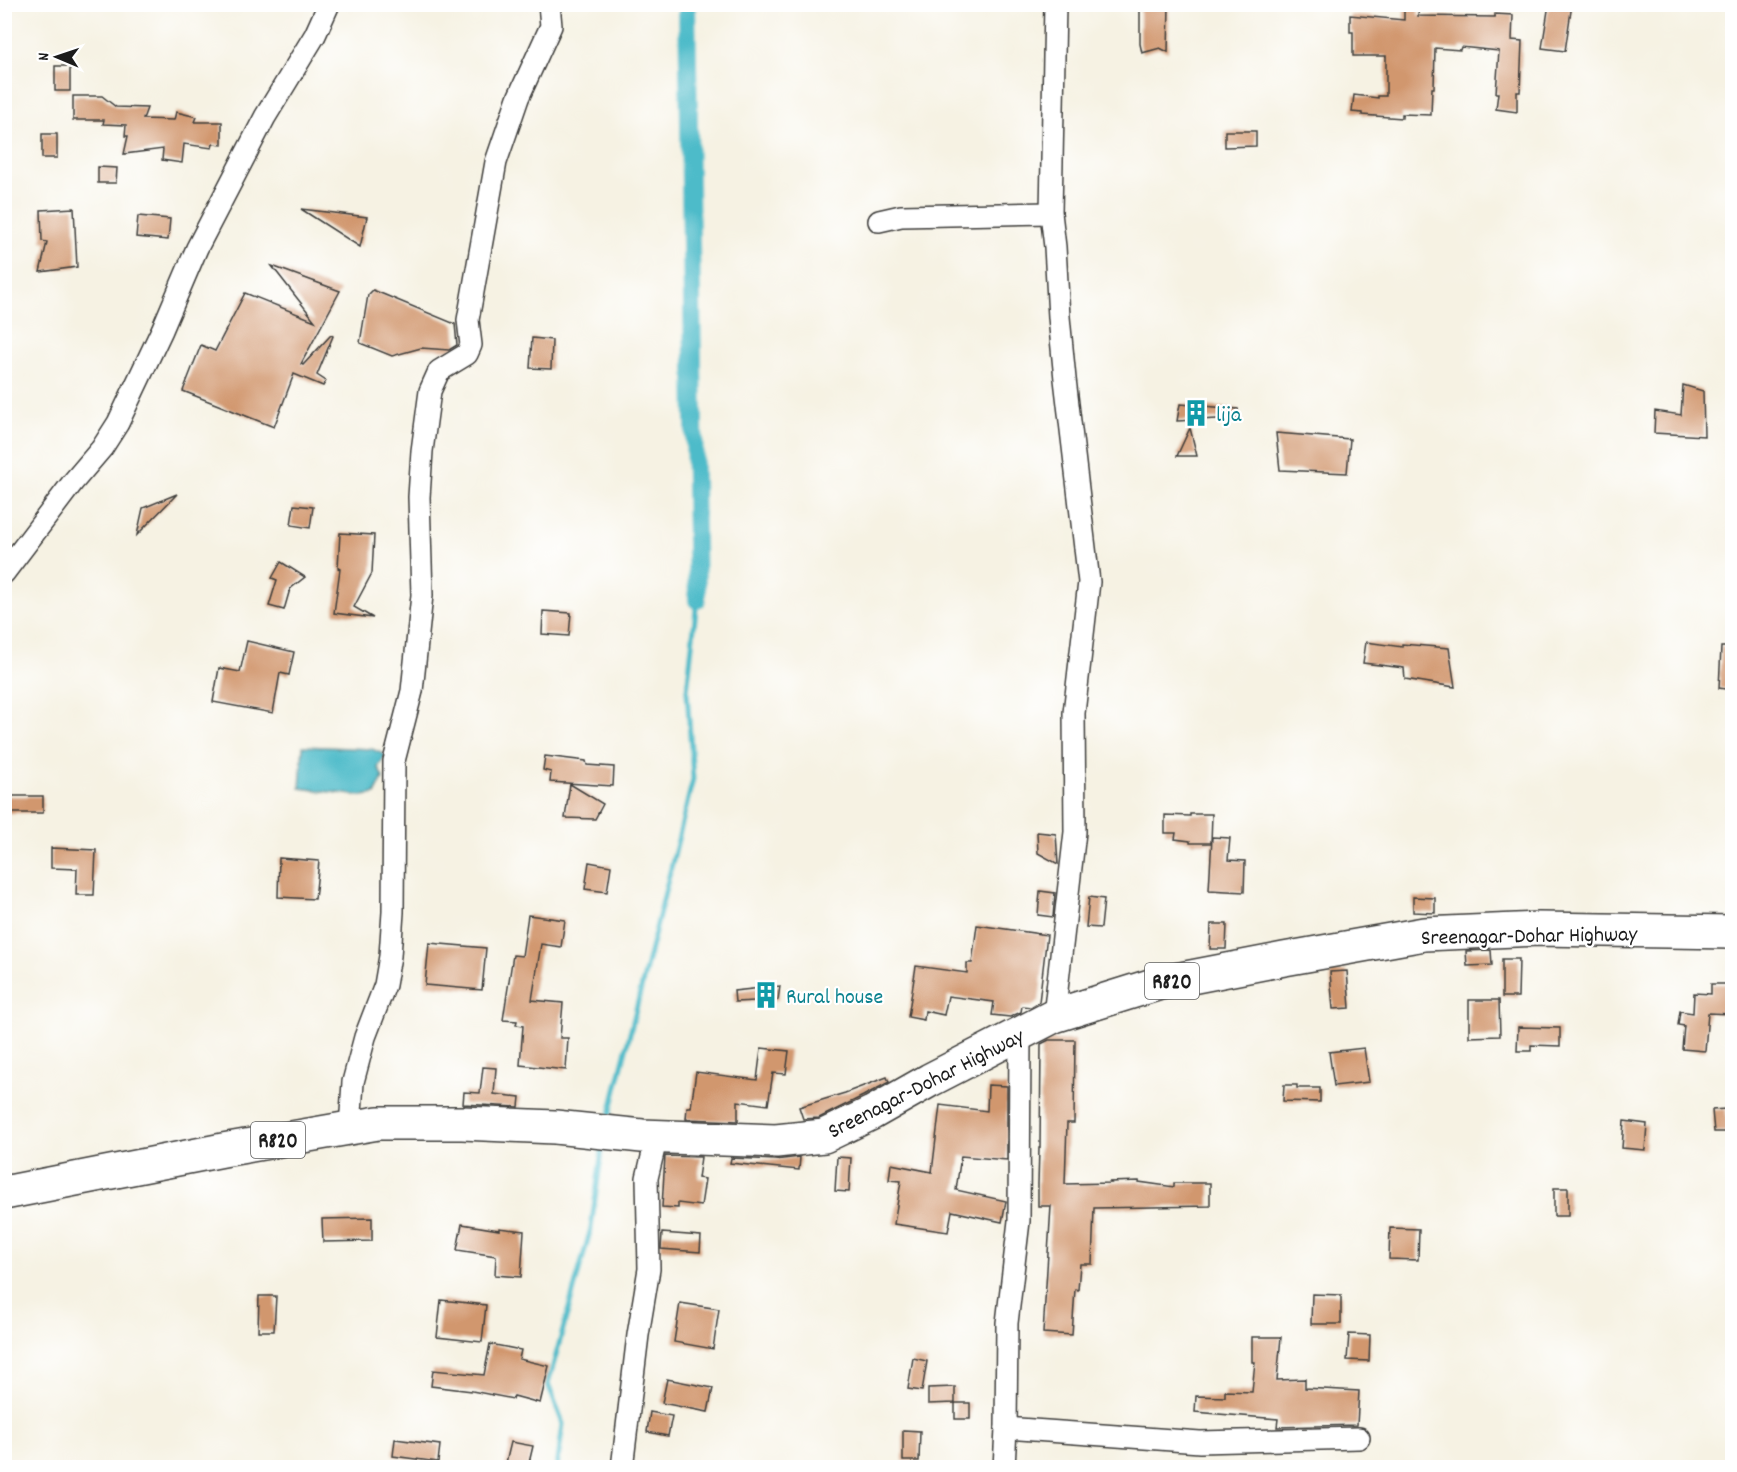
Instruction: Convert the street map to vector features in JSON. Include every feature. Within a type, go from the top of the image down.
[{"type":"main road","name":"Sreenagar-Dohar Highway","points":[[4,1193],[223,1150],[378,1123],[462,1123],[555,1127],[649,1136],[776,1141],[824,1136],[872,1113],[930,1080],[1054,1016],[1160,983],[1284,958],[1424,934],[1538,929],[1732,932]]},
{"type":"street","points":[[4,573],[73,482],[102,448],[118,423],[162,330],[196,248],[265,117],[315,34],[329,4]]},
{"type":"street","points":[[350,1128],[353,1082],[365,1037],[385,985],[390,956],[393,912],[394,761],[412,691],[422,595],[419,497],[430,391],[439,371],[467,354],[471,345],[468,320],[496,162],[518,98],[551,27],[549,4]]},
{"type":"street","points":[[1054,1016],[1074,832],[1074,712],[1089,582],[1065,379],[1051,213],[1055,4]]},
{"type":"street","points":[[879,221],[901,216],[1051,213]]},
{"type":"street","points":[[1004,1467],[1007,1323],[1019,1221],[1020,1033]]},
{"type":"street","points":[[622,1467],[638,1335],[649,1269],[647,1178],[649,1136]]},
{"type":"street","points":[[1006,1428],[1200,1442],[1359,1438]]},
{"type":"water","points":[[303,746],[372,749],[386,755],[378,767],[383,778],[375,794],[362,796],[300,788]]},
{"type":"building","points":[[1140,4],[1169,4],[1168,52],[1160,48],[1142,53]]},
{"type":"building","points":[[1404,4],[1419,4],[1418,16],[1495,17],[1495,14],[1513,15],[1512,40],[1522,41],[1517,112],[1496,109],[1499,51],[1461,47],[1460,50],[1435,48],[1431,115],[1402,114],[1402,118],[1352,112],[1354,95],[1378,98],[1378,96],[1386,96],[1386,56],[1353,56],[1350,15],[1404,20]]},
{"type":"building","points":[[1549,4],[1572,4],[1565,51],[1542,48]]},
{"type":"building","points":[[55,66],[70,66],[70,91],[55,91]]},
{"type":"building","points":[[73,96],[102,96],[116,107],[147,108],[143,119],[174,120],[176,112],[197,117],[195,122],[222,122],[222,145],[213,144],[212,148],[184,144],[182,163],[162,160],[163,149],[124,154],[128,136],[125,136],[126,125],[103,124],[104,120],[73,120]]},
{"type":"building","points":[[1225,131],[1256,131],[1256,146],[1225,147]]},
{"type":"building","points":[[42,134],[57,134],[57,158],[42,158]]},
{"type":"building","points":[[98,167],[117,168],[116,183],[98,183]]},
{"type":"building","points":[[74,208],[77,267],[40,272],[47,242],[42,241],[41,210]]},
{"type":"building","points":[[301,209],[367,217],[360,247]]},
{"type":"building","points":[[138,216],[170,219],[168,240],[136,237]]},
{"type":"building","points":[[272,266],[340,291],[301,364],[303,365],[331,335],[333,336],[317,375],[326,381],[323,386],[294,374],[274,427],[183,391],[201,345],[215,351],[245,293],[315,321]]},
{"type":"building","points":[[373,290],[455,324],[457,345],[449,350],[421,348],[392,356],[360,343],[368,295]]},
{"type":"building","points":[[532,338],[552,340],[551,369],[530,368]]},
{"type":"building","points":[[1683,385],[1703,391],[1704,436],[1654,433],[1655,411],[1681,415]]},
{"type":"building","name":"lija","points":[[1180,404],[1238,409],[1238,418],[1177,421]]},
{"type":"building","points":[[1190,428],[1197,456],[1177,456]]},
{"type":"building","points":[[1276,433],[1350,439],[1347,473],[1280,470]]},
{"type":"building","points":[[177,494],[137,535],[143,508]]},
{"type":"building","points":[[294,505],[313,507],[310,528],[291,525]]},
{"type":"building","points":[[340,533],[374,535],[372,573],[354,607],[373,618],[334,613],[340,569],[338,568]]},
{"type":"building","points":[[281,562],[305,577],[290,589],[284,610],[269,606],[277,580],[272,578]]},
{"type":"building","points":[[543,611],[571,613],[569,636],[542,634]]},
{"type":"building","points":[[247,641],[294,652],[289,675],[280,673],[273,713],[213,702],[219,668],[240,672]]},
{"type":"building","points":[[1366,642],[1402,647],[1402,644],[1449,648],[1455,687],[1405,679],[1404,668],[1363,663]]},
{"type":"building","points":[[1721,647],[1732,647],[1732,690],[1719,688]]},
{"type":"building","points":[[545,756],[586,761],[587,765],[614,767],[613,786],[550,782],[551,772],[543,770]]},
{"type":"building","points":[[570,784],[603,804],[595,819],[565,818]]},
{"type":"building","points":[[4,796],[43,796],[43,813],[4,813]]},
{"type":"building","points":[[1190,814],[1212,814],[1211,843],[1190,843],[1190,841],[1175,839],[1176,833],[1165,833],[1165,815],[1190,816]]},
{"type":"building","points":[[1037,832],[1056,834],[1058,864],[1038,853]]},
{"type":"building","points":[[1212,837],[1230,838],[1228,860],[1245,861],[1244,892],[1209,890]]},
{"type":"building","points":[[51,848],[96,850],[94,895],[76,895],[77,869],[51,868]]},
{"type":"building","points":[[279,858],[319,861],[315,899],[278,897]]},
{"type":"building","points":[[589,862],[611,866],[607,892],[585,889]]},
{"type":"building","points":[[1040,891],[1055,893],[1053,917],[1038,915]]},
{"type":"building","points":[[1089,897],[1104,899],[1101,928],[1086,927]]},
{"type":"building","points":[[1413,897],[1435,898],[1435,913],[1413,912]]},
{"type":"building","points":[[528,915],[565,920],[561,947],[541,944],[532,1000],[563,1003],[560,1038],[568,1038],[566,1070],[520,1065],[523,1026],[516,1025],[517,1021],[503,1020],[513,955],[522,956]]},
{"type":"building","points":[[1211,924],[1227,924],[1226,949],[1210,949]]},
{"type":"building","points":[[977,925],[1047,935],[1039,1002],[1031,1007],[1022,1006],[1021,1012],[1010,1017],[992,1015],[994,1002],[948,996],[944,1015],[925,1011],[924,1020],[908,1017],[916,966],[967,973],[967,963],[972,963]]},
{"type":"building","points":[[429,943],[486,948],[482,990],[425,985]]},
{"type":"building","points":[[1491,950],[1492,965],[1467,966],[1466,951]]},
{"type":"building","points":[[1502,959],[1519,959],[1518,997],[1502,997]]},
{"type":"building","points":[[1347,971],[1350,1008],[1333,1009],[1330,972]]},
{"type":"building","points":[[1711,984],[1732,984],[1732,1014],[1708,1013],[1705,1051],[1682,1049],[1684,1026],[1678,1025],[1680,1011],[1693,1013],[1694,993],[1711,994]]},
{"type":"building","points":[[780,986],[778,1000],[735,1002],[734,991]]},
{"type":"building","points":[[1469,1000],[1499,1000],[1500,1036],[1469,1037]]},
{"type":"building","points":[[1518,1027],[1560,1028],[1560,1046],[1531,1045],[1531,1051],[1517,1051]]},
{"type":"building","points":[[1049,1040],[1075,1040],[1074,1123],[1067,1123],[1065,1184],[1139,1181],[1174,1187],[1174,1183],[1210,1183],[1210,1206],[1094,1208],[1092,1264],[1080,1264],[1078,1290],[1075,1289],[1072,1335],[1043,1333],[1051,1206],[1038,1206],[1038,1184],[1041,1044]]},
{"type":"building","points":[[761,1048],[789,1051],[786,1074],[773,1073],[768,1105],[738,1101],[738,1121],[686,1119],[687,1107],[691,1107],[696,1072],[757,1080]]},
{"type":"building","points":[[1364,1048],[1369,1082],[1334,1086],[1329,1052]]},
{"type":"building","points":[[483,1067],[496,1068],[494,1094],[520,1097],[519,1107],[463,1104],[464,1092],[480,1093]]},
{"type":"building","points":[[887,1077],[889,1082],[819,1118],[803,1119],[799,1107]]},
{"type":"building","points":[[988,1085],[1007,1086],[1007,1160],[961,1156],[956,1190],[1006,1201],[1002,1222],[952,1211],[948,1232],[894,1224],[901,1181],[889,1180],[891,1164],[932,1172],[940,1105],[987,1111]]},
{"type":"building","points":[[1284,1085],[1297,1085],[1297,1088],[1320,1088],[1320,1102],[1283,1101]]},
{"type":"building","points":[[1726,1109],[1728,1132],[1714,1132],[1712,1110]]},
{"type":"building","points":[[1624,1121],[1647,1124],[1645,1150],[1622,1148]]},
{"type":"building","points":[[665,1156],[701,1157],[698,1178],[705,1179],[701,1206],[678,1203],[678,1208],[662,1207]]},
{"type":"building","points":[[800,1157],[799,1170],[730,1163],[731,1158],[775,1160]]},
{"type":"building","points":[[837,1157],[851,1158],[849,1192],[835,1191]]},
{"type":"building","points":[[1554,1188],[1568,1188],[1568,1216],[1554,1216]]},
{"type":"building","points":[[372,1218],[372,1241],[323,1242],[322,1219]]},
{"type":"building","points":[[462,1224],[499,1230],[499,1228],[524,1231],[521,1277],[495,1275],[496,1256],[457,1250]]},
{"type":"building","points":[[1390,1228],[1419,1229],[1418,1260],[1389,1259]]},
{"type":"building","points":[[662,1233],[701,1236],[700,1252],[661,1249]]},
{"type":"building","points":[[1312,1294],[1341,1295],[1341,1324],[1311,1324]]},
{"type":"building","points":[[259,1296],[276,1296],[274,1331],[258,1331]]},
{"type":"building","points":[[441,1300],[486,1305],[482,1342],[437,1337]]},
{"type":"building","points":[[680,1303],[719,1309],[713,1349],[674,1342]]},
{"type":"building","points":[[1349,1334],[1370,1335],[1369,1361],[1347,1360]]},
{"type":"building","points":[[1252,1337],[1281,1337],[1277,1380],[1305,1379],[1305,1388],[1359,1391],[1357,1425],[1277,1427],[1278,1419],[1195,1412],[1196,1396],[1225,1397],[1225,1391],[1252,1392],[1255,1362],[1252,1362]]},
{"type":"building","points":[[490,1344],[521,1350],[519,1359],[549,1366],[540,1403],[514,1396],[513,1399],[431,1386],[433,1370],[484,1375]]},
{"type":"building","points":[[913,1358],[927,1361],[922,1391],[908,1389]]},
{"type":"building","points":[[667,1379],[713,1388],[708,1412],[662,1403]]},
{"type":"building","points":[[955,1387],[955,1403],[928,1404],[928,1388]]},
{"type":"building","points":[[955,1403],[970,1403],[970,1419],[955,1419]]},
{"type":"building","points":[[650,1412],[672,1416],[668,1436],[647,1432]]},
{"type":"building","points":[[903,1430],[920,1431],[919,1461],[903,1461]]},
{"type":"building","points":[[395,1439],[440,1445],[438,1462],[393,1456]]},
{"type":"building","points":[[511,1442],[533,1446],[528,1467],[505,1467]]},
{"type":"waterway","points":[[687,4],[697,600]]},
{"type":"waterway","points":[[608,1122],[693,779],[687,691],[697,600]]},
{"type":"waterway","points":[[557,1468],[563,1424],[548,1384],[591,1228],[603,1143]]},
{"type":"place","name":"lija","points":[[1196,413]]},
{"type":"place","name":"Rural house","points":[[766,995]]}]
